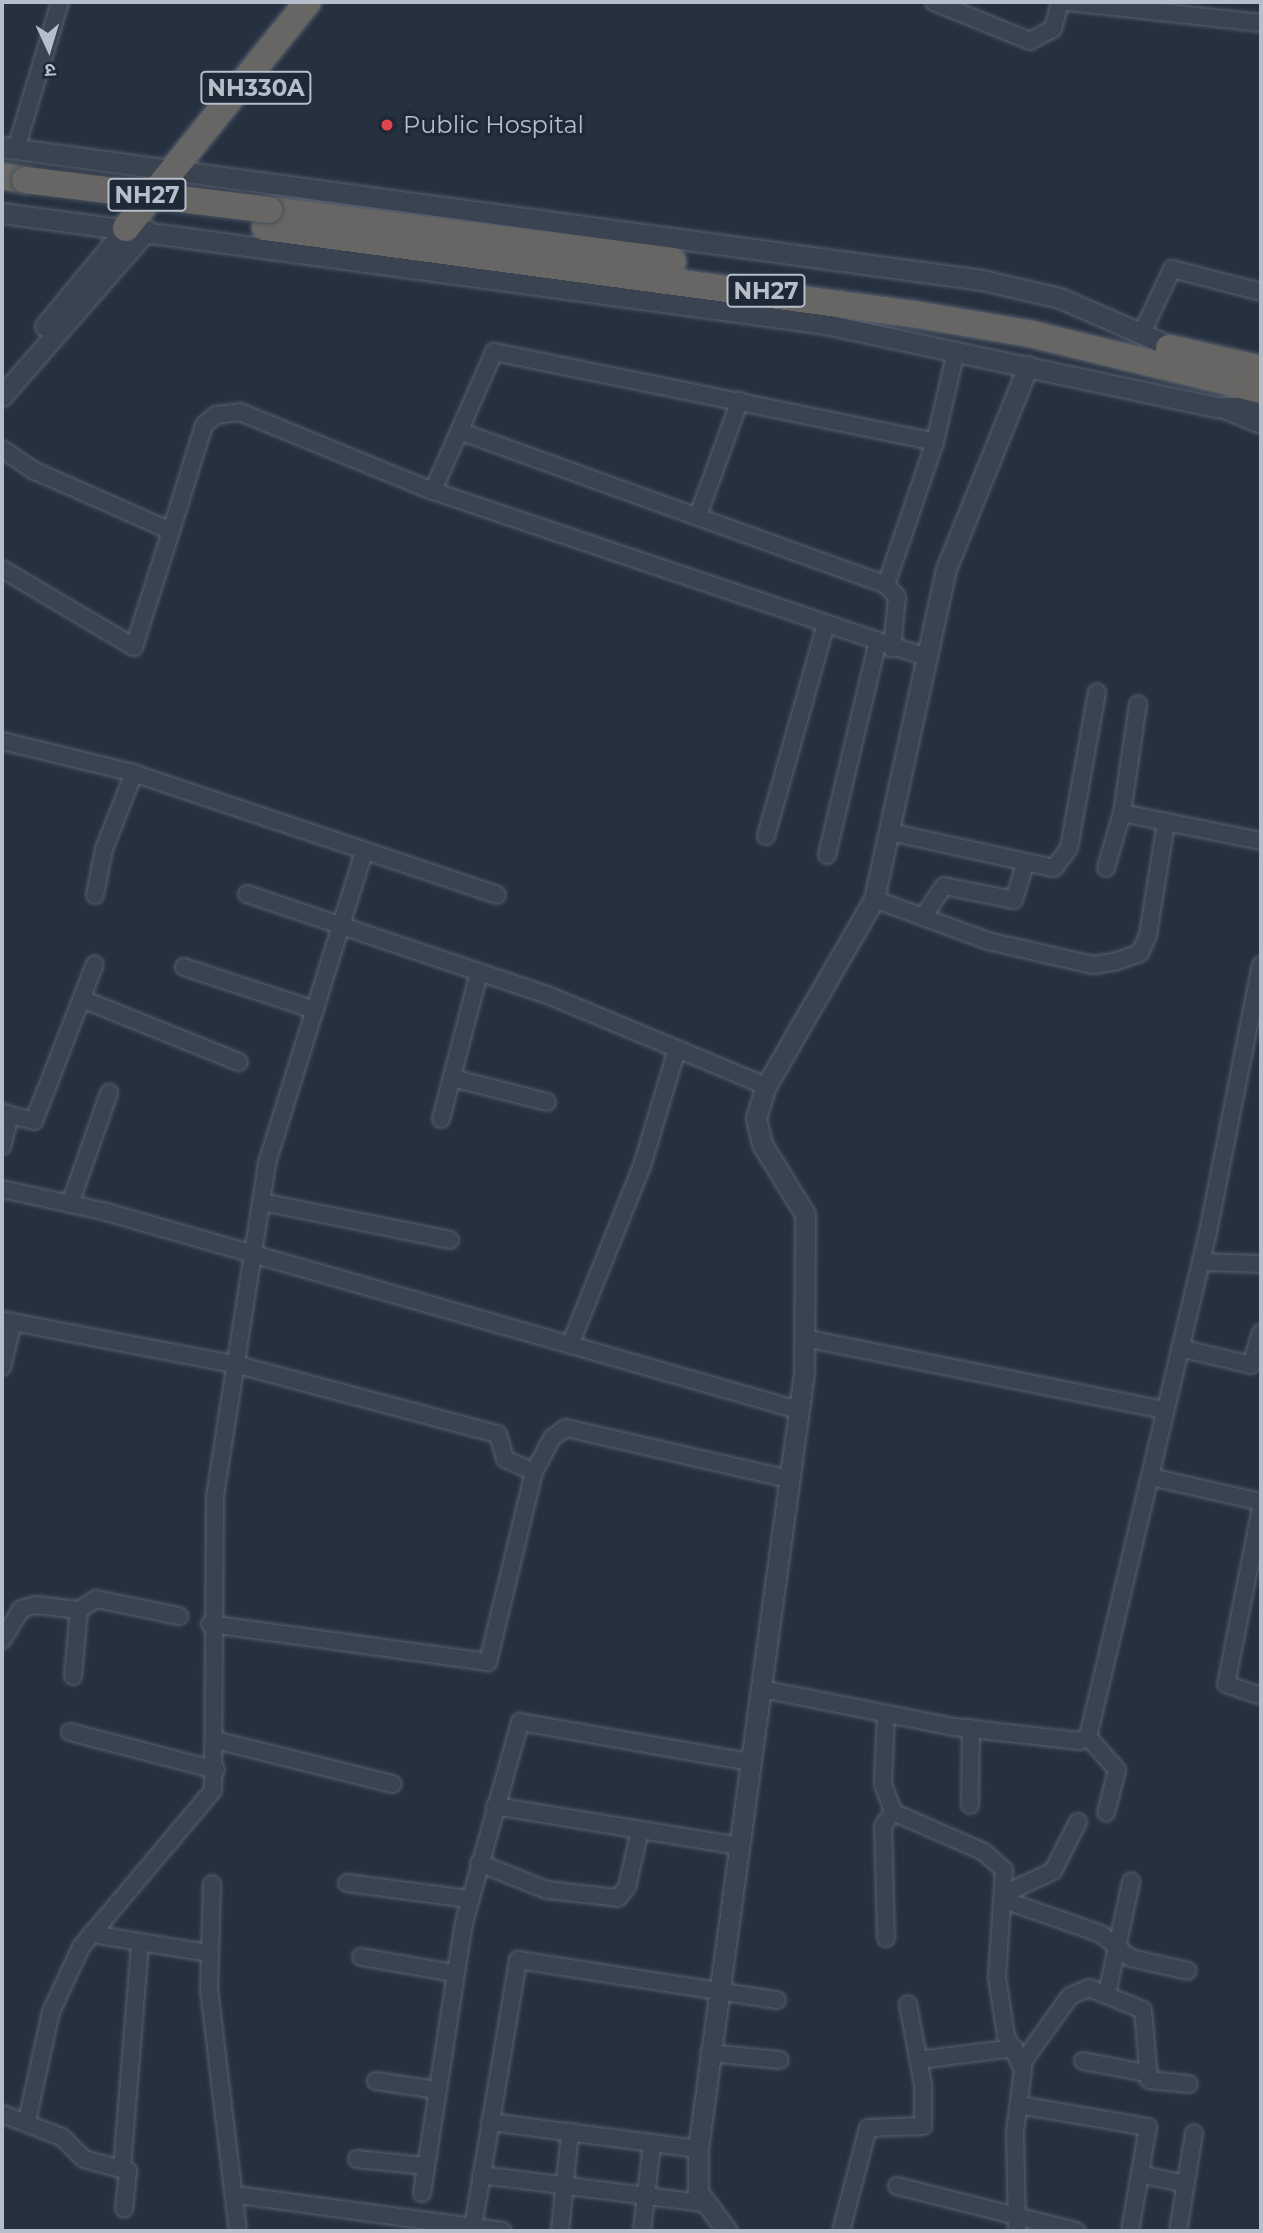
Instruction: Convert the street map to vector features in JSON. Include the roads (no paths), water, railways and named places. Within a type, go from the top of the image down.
[{"type":"highway","name":"NH330A","points":[[136,229],[181,173],[305,4]]},
{"type":"highway","name":"NH27","points":[[13,187],[267,219],[770,274],[1176,349],[1261,369]]},
{"type":"highway","name":"NH27","points":[[267,219],[913,314],[1031,334],[1261,390]]},
{"type":"street","points":[[60,2],[9,148],[982,280],[1060,298],[1176,349]]},
{"type":"street","points":[[934,2],[1030,41],[1053,29],[1060,2]]},
{"type":"street","points":[[1068,2],[1261,23]]},
{"type":"street","points":[[2,213],[825,324],[1216,407],[1261,425]]},
{"type":"street","points":[[2,378],[136,229]]},
{"type":"street","points":[[2,396],[136,229]]},
{"type":"street","points":[[1142,332],[1172,269],[1261,292]]},
{"type":"street","points":[[886,585],[934,442],[956,351]]},
{"type":"street","points":[[433,491],[494,352],[740,400],[934,442]]},
{"type":"street","points":[[727,2231],[703,2203],[698,2149],[717,1990],[762,1689],[798,1410],[804,1338],[805,1214],[762,1144],[756,1118],[766,1086],[874,899],[929,658],[946,569],[1028,366]]},
{"type":"street","points":[[698,516],[740,400]]},
{"type":"street","points":[[1216,407],[1261,407]]},
{"type":"street","points":[[2,569],[134,648],[205,425],[228,411],[433,491],[884,647],[929,658]]},
{"type":"street","points":[[459,431],[886,585],[897,597],[827,855]]},
{"type":"street","points":[[2,449],[35,471],[171,531]]},
{"type":"street","points":[[766,836],[825,627]]},
{"type":"street","points":[[890,832],[1043,869],[1063,862],[1097,692]]},
{"type":"street","points":[[1106,868],[1122,813],[1138,704]]},
{"type":"street","points":[[2,741],[134,774],[363,854],[496,895]]},
{"type":"street","points":[[95,895],[104,849],[134,774]]},
{"type":"street","points":[[1122,813],[1261,841]]},
{"type":"street","points":[[874,899],[988,941],[1093,965],[1140,953],[1149,935],[1166,822]]},
{"type":"street","points":[[27,2121],[51,2012],[91,1934],[206,1801],[216,1770],[210,1624],[215,1496],[238,1365],[267,1163],[363,854]]},
{"type":"street","points":[[923,917],[944,886],[1014,900],[1024,865]]},
{"type":"street","points":[[247,894],[338,929],[479,973],[766,1086]]},
{"type":"street","points":[[2,1146],[6,1114],[34,1122],[95,964]]},
{"type":"street","points":[[184,967],[315,1010]]},
{"type":"street","points":[[1088,1737],[1201,1262],[1261,971]]},
{"type":"street","points":[[441,1119],[479,973]]},
{"type":"street","points":[[82,999],[239,1062]]},
{"type":"street","points":[[570,1345],[642,1166],[677,1049]]},
{"type":"street","points":[[452,1078],[547,1102]]},
{"type":"street","points":[[70,1204],[109,1093]]},
{"type":"street","points":[[2,1189],[70,1204],[255,1254],[798,1410]]},
{"type":"street","points":[[262,1202],[450,1240]]},
{"type":"street","points":[[1201,1262],[1261,1264]]},
{"type":"street","points":[[2,1367],[8,1321],[238,1365],[498,1434],[505,1459],[534,1472]]},
{"type":"street","points":[[1180,1348],[1251,1364],[1261,1333]]},
{"type":"street","points":[[804,1338],[1165,1410]]},
{"type":"street","points":[[210,1624],[488,1662],[534,1472],[552,1438],[566,1428],[788,1479]]},
{"type":"street","points":[[1151,1477],[1261,1502]]},
{"type":"street","points":[[1261,1508],[1226,1684],[1261,1696]]},
{"type":"street","points":[[2,1640],[27,1606],[79,1610],[96,1599],[178,1616]]},
{"type":"street","points":[[73,1676],[79,1610]]},
{"type":"street","points":[[762,1689],[971,1728],[1088,1737],[1117,1770],[1106,1813]]},
{"type":"street","points":[[886,1714],[884,1784],[893,1812],[996,1859],[1005,1896],[997,1977],[1002,2018],[1018,2056],[1018,2225]]},
{"type":"street","points":[[422,2193],[454,1973],[469,1899],[509,1749],[525,1721],[750,1762]]},
{"type":"street","points":[[970,1805],[971,1728]]},
{"type":"street","points":[[70,1732],[216,1770]]},
{"type":"street","points":[[215,1740],[393,1784]]},
{"type":"street","points":[[495,1806],[738,1846]]},
{"type":"street","points":[[886,1938],[883,1826],[893,1812]]},
{"type":"street","points":[[1005,1896],[1053,1871],[1078,1822]]},
{"type":"street","points":[[479,1863],[547,1890],[618,1898],[627,1888],[640,1830]]},
{"type":"street","points":[[1107,1994],[1131,1882]]},
{"type":"street","points":[[347,1883],[469,1899]]},
{"type":"street","points":[[212,1884],[208,1953],[237,2195],[238,2231]]},
{"type":"street","points":[[1005,1896],[1101,1934],[1130,1958],[1188,1971]]},
{"type":"street","points":[[91,1934],[208,1953]]},
{"type":"street","points":[[122,2168],[140,1943]]},
{"type":"street","points":[[361,1956],[454,1973]]},
{"type":"street","points":[[473,2227],[518,1960],[777,2000]]},
{"type":"street","points":[[919,2060],[1018,2056],[1078,1989],[1107,1994],[1143,2010],[1146,2073],[1154,2083],[1189,2084]]},
{"type":"street","points":[[841,2231],[868,2129],[923,2126],[919,2060],[908,2004]]},
{"type":"street","points":[[709,2053],[780,2060]]},
{"type":"street","points":[[1083,2061],[1146,2073]]},
{"type":"street","points":[[376,2081],[438,2090]]},
{"type":"street","points":[[1019,2105],[1148,2127],[1143,2175],[1130,2231]]},
{"type":"street","points":[[2,2114],[27,2121],[61,2137],[84,2159],[122,2168],[131,2175],[124,2209]]},
{"type":"street","points":[[490,2122],[698,2149]]},
{"type":"street","points":[[560,2231],[570,2132]]},
{"type":"street","points":[[1178,2231],[1194,2133]]},
{"type":"street","points":[[642,2231],[652,2143]]},
{"type":"street","points":[[357,2160],[426,2166]]},
{"type":"street","points":[[481,2175],[703,2203]]},
{"type":"street","points":[[1143,2175],[1186,2184]]},
{"type":"street","points":[[897,2186],[1018,2225],[1076,2231]]},
{"type":"street","points":[[237,2195],[503,2231]]},
{"type":"place","name":"Public Hospital","points":[[387,125]]}]
